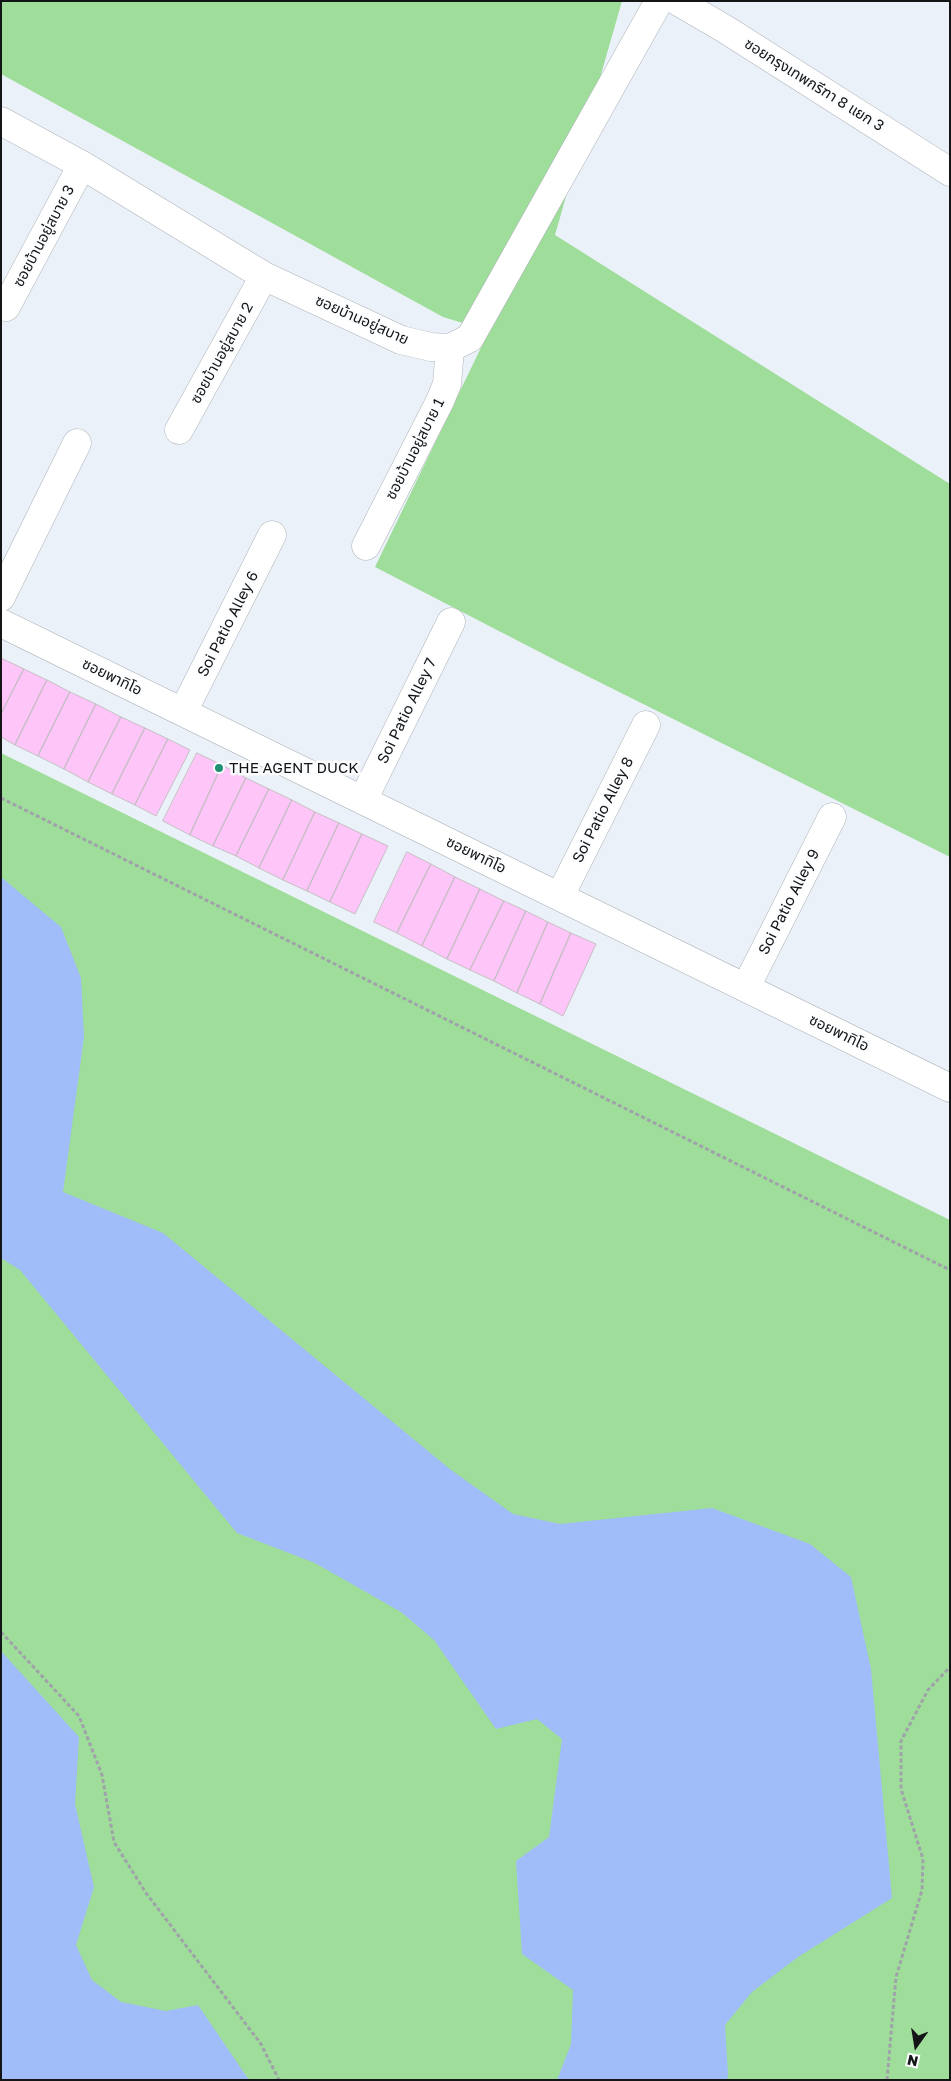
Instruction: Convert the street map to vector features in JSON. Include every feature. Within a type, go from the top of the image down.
[{"type":"street","points":[[450,348],[470,338],[659,1]]},
{"type":"street","name":"ซอยกรุงเทพกรีฑา 8 แยก 3","points":[[677,1],[725,29],[950,172]]},
{"type":"street","name":"ซอยบ้านอยู่สบาย","points":[[1,122],[82,165],[264,276],[401,340],[431,347],[450,348]]},
{"type":"street","name":"ซอยบ้านอยู่สบาย 3","points":[[6,307],[82,165]]},
{"type":"street","name":"ซอยบ้านอยู่สบาย 2","points":[[179,430],[264,276]]},
{"type":"street","name":"ซอยบ้านอยู่สบาย 1","points":[[366,546],[440,401],[447,384],[450,348]]},
{"type":"street","points":[[1,597],[77,443]]},
{"type":"street","name":"Soi Patio Alley 6","points":[[183,712],[272,535]]},
{"type":"street","name":"Soi Patio Alley 7","points":[[363,800],[451,622]]},
{"type":"street","name":"ซอยพาทิโอ","points":[[1,623],[746,987],[946,1078]]},
{"type":"street","name":"Soi Patio Alley 8","points":[[560,896],[646,725]]},
{"type":"street","name":"Soi Patio Alley 9","points":[[746,987],[832,818]]},
{"type":"path","points":[[1,798],[950,1270]]},
{"type":"path","points":[[1,1632],[79,1716],[102,1775],[114,1842],[146,1894],[261,2044],[279,2080]]},
{"type":"path","points":[[887,2080],[896,1977],[922,1890],[923,1860],[901,1789],[901,1741],[928,1690],[950,1667]]},
{"type":"green space","points":[[1,1],[622,1],[555,235],[950,484],[950,857],[559,662],[375,567],[489,331],[443,317],[1,74]]},
{"type":"green space","points":[[1,753],[950,1220],[950,2080],[1,2080]]},
{"type":"water","points":[[1,877],[61,927],[81,978],[84,1037],[63,1192],[163,1233],[451,1470],[513,1514],[560,1524],[712,1508],[810,1544],[851,1577],[871,1669],[892,1898],[798,1957],[752,1992],[725,2025],[727,2080],[557,2080],[571,2044],[573,1990],[522,1954],[516,1861],[549,1837],[562,1739],[537,1719],[496,1729],[434,1640],[401,1612],[315,1563],[237,1533],[20,1270],[1,1258]]},
{"type":"water","points":[[1,1651],[79,1737],[75,1804],[94,1887],[76,1945],[92,1980],[121,2002],[166,2011],[198,2005],[249,2080],[1,2080]]},
{"type":"building","points":[[1,658],[24,669],[1,714]]},
{"type":"building","points":[[24,669],[47,680],[15,745],[1,737],[1,714]]},
{"type":"building","points":[[47,680],[70,692],[38,756],[15,745]]},
{"type":"building","points":[[70,692],[96,704],[64,769],[38,756]]},
{"type":"building","points":[[96,704],[121,717],[88,782],[64,769]]},
{"type":"building","points":[[121,717],[145,728],[112,794],[88,782]]},
{"type":"building","points":[[145,728],[168,739],[135,805],[112,794]]},
{"type":"building","points":[[168,739],[190,750],[156,816],[135,805]]},
{"type":"building","points":[[197,753],[222,765],[190,835],[163,821]]},
{"type":"building","points":[[222,765],[246,778],[213,846],[190,835]]},
{"type":"building","points":[[246,778],[269,789],[236,856],[213,846]]},
{"type":"building","points":[[269,789],[292,800],[259,868],[236,856]]},
{"type":"building","points":[[292,800],[315,812],[283,880],[259,868]]},
{"type":"building","points":[[315,812],[339,823],[307,891],[283,880]]},
{"type":"building","points":[[339,823],[362,834],[330,902],[307,891]]},
{"type":"building","points":[[362,834],[388,846],[355,914],[330,902]]},
{"type":"building","points":[[407,852],[431,864],[397,933],[374,922]]},
{"type":"building","points":[[431,864],[455,877],[422,946],[397,933]]},
{"type":"building","points":[[455,877],[480,889],[447,959],[422,946]]},
{"type":"building","points":[[480,889],[504,901],[470,970],[447,959]]},
{"type":"building","points":[[504,901],[526,911],[494,981],[470,970]]},
{"type":"building","points":[[526,911],[548,922],[517,993],[494,981]]},
{"type":"building","points":[[548,922],[571,933],[540,1004],[517,993]]},
{"type":"building","points":[[571,933],[596,944],[563,1016],[540,1004]]},
{"type":"place","name":"THE AGENT DUCK","points":[[219,768]]}]
